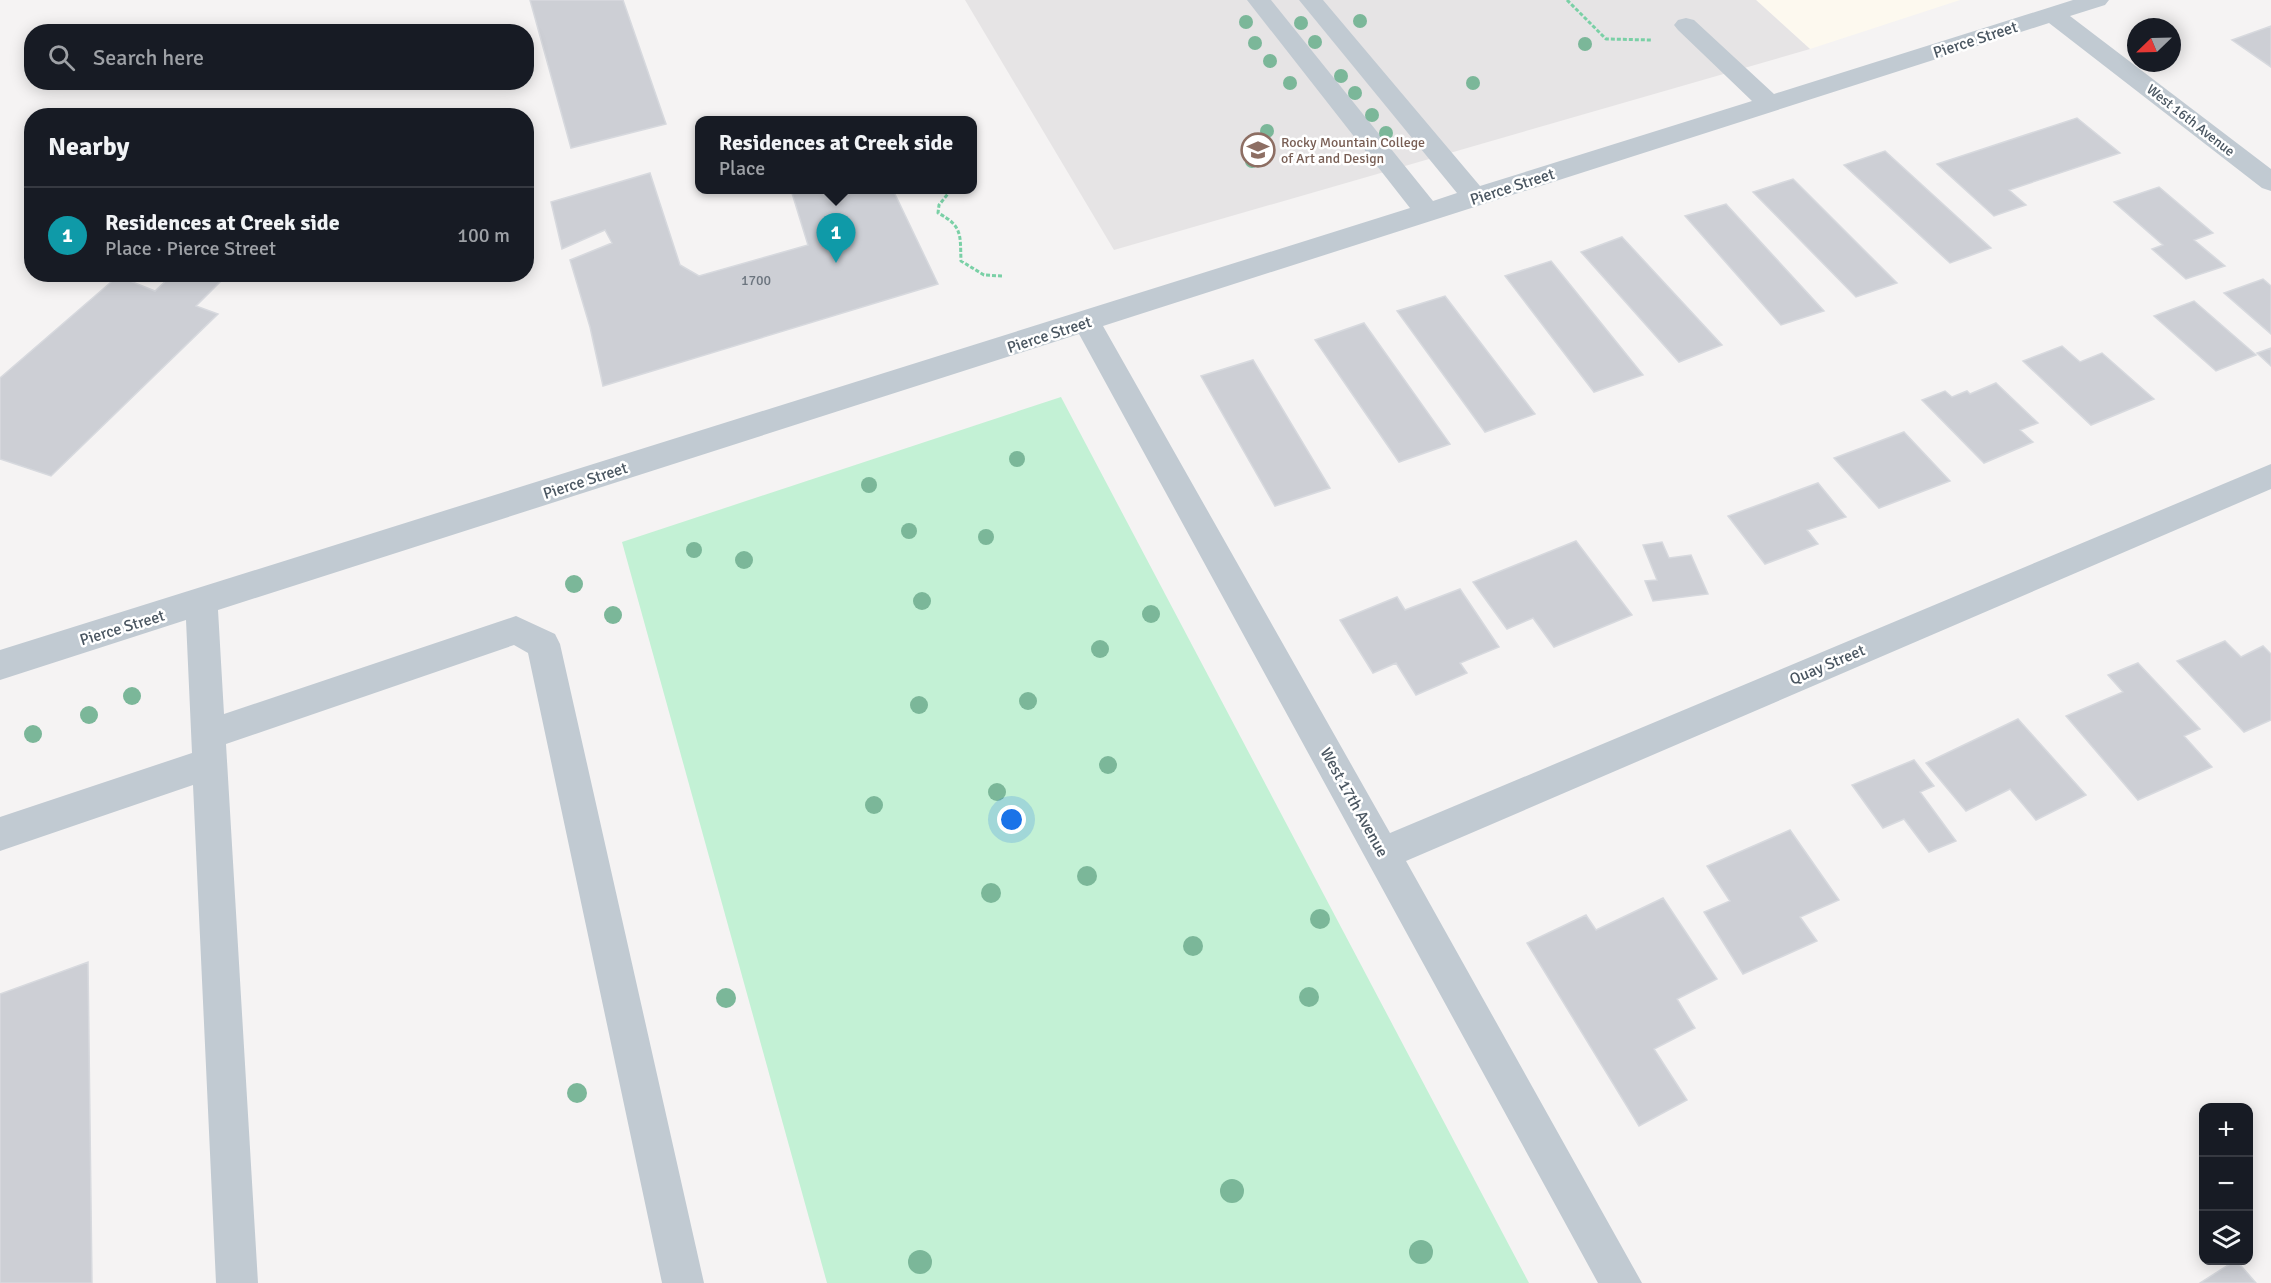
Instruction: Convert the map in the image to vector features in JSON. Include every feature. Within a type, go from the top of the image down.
[{"type":"street","points":[[1259,0],[1428,212]]},
{"type":"street","points":[[1311,0],[1476,198]]},
{"type":"street","name":"Pierce Street","points":[[0,665],[2097,0]]},
{"type":"street","name":"West 16th Avenue","points":[[2053,15],[2271,182]]},
{"type":"street","points":[[1686,25],[1770,104]]},
{"type":"street","name":"West 17th Avenue","points":[[1087,322],[1621,1283]]},
{"type":"street","name":"Quay Street","points":[[1383,853],[2271,476]]},
{"type":"street","points":[[201,602],[237,1283]]},
{"type":"street","points":[[0,834],[209,749],[516,630],[543,644],[682,1283]]},
{"type":"path","points":[[1568,0],[1606,39],[1652,40]]},
{"type":"path","points":[[947,194],[939,205],[938,213],[953,221],[960,232],[961,261],[984,274],[1002,276]]},
{"type":"shaded area","name":"Rocky Mountain College of Art and Design","points":[[965,0],[1756,0],[1810,49],[1114,250]]},
{"type":"shaded area","points":[[1756,0],[1960,0],[1810,49]]},
{"type":"green space","points":[[1061,397],[1529,1283],[827,1283],[622,542]]},
{"type":"building","points":[[530,0],[623,0],[666,124],[571,148]]},
{"type":"building","points":[[2271,26],[2271,67],[2232,40]]},
{"type":"building","points":[[2077,118],[2120,153],[2009,190],[2026,205],[1994,216],[1937,164]]},
{"type":"building","points":[[1885,151],[1991,248],[1950,263],[1844,165]]},
{"type":"building","points":[[650,173],[680,265],[699,276],[808,245],[792,194],[895,194],[938,284],[603,386],[590,327],[570,260],[612,243],[605,230],[562,249],[551,202]]},
{"type":"building","points":[[1793,179],[1897,283],[1856,297],[1753,192]]},
{"type":"building","points":[[2159,187],[2213,233],[2194,240],[2225,266],[2186,279],[2152,249],[2163,245],[2114,202]]},
{"type":"building","points":[[1726,204],[1824,311],[1781,325],[1685,216]]},
{"type":"building","points":[[1622,237],[1722,345],[1679,362],[1581,252]]},
{"type":"building","points":[[1551,261],[1643,375],[1594,392],[1505,276]]},
{"type":"building","points":[[2263,279],[2271,286],[2271,334],[2224,293]]},
{"type":"building","points":[[111,282],[133,282],[155,291],[165,282],[220,282],[196,306],[218,314],[51,476],[0,459],[0,378]]},
{"type":"building","points":[[1445,296],[1535,414],[1485,432],[1397,311]]},
{"type":"building","points":[[2194,301],[2256,355],[2216,371],[2154,316]]},
{"type":"building","points":[[1364,323],[1450,444],[1399,462],[1315,340]]},
{"type":"building","points":[[2062,346],[2080,362],[2102,353],[2154,399],[2091,425],[2023,361]]},
{"type":"building","points":[[2271,348],[2271,366],[2257,353]]},
{"type":"building","points":[[1253,360],[1330,488],[1275,506],[1201,376]]},
{"type":"building","points":[[1996,383],[2038,423],[2020,430],[2033,442],[1984,463],[1922,400],[1945,391],[1952,397],[1967,391],[1970,394]]},
{"type":"building","points":[[1904,432],[1950,481],[1879,508],[1834,458]]},
{"type":"building","points":[[1818,483],[1846,517],[1807,530],[1818,544],[1765,564],[1728,516]]},
{"type":"building","points":[[1576,541],[1632,615],[1554,647],[1533,618],[1507,629],[1473,582]]},
{"type":"building","points":[[1662,542],[1669,558],[1691,555],[1708,594],[1653,601],[1645,581],[1657,580],[1643,545]]},
{"type":"building","points":[[1460,589],[1499,647],[1460,663],[1467,673],[1416,695],[1396,663],[1373,673],[1340,620],[1397,597],[1405,610]]},
{"type":"building","points":[[2225,641],[2241,657],[2263,646],[2271,654],[2271,720],[2244,732],[2177,661]]},
{"type":"building","points":[[2138,663],[2200,729],[2184,736],[2212,767],[2138,800],[2066,716],[2123,692],[2108,675]]},
{"type":"building","points":[[2018,719],[2086,795],[2036,820],[2010,789],[1966,811],[1926,763]]},
{"type":"building","points":[[1914,760],[1934,786],[1920,792],[1956,841],[1929,852],[1904,819],[1883,828],[1852,785]]},
{"type":"building","points":[[1790,830],[1839,900],[1800,917],[1817,941],[1743,974],[1704,912],[1730,901],[1707,866]]},
{"type":"building","points":[[1663,898],[1717,979],[1677,999],[1695,1028],[1654,1049],[1687,1100],[1639,1126],[1527,943],[1586,915],[1596,930]]},
{"type":"building","points":[[88,962],[92,1283],[0,1283],[0,994]]},
{"type":"building","points":[[2228,1265],[2240,1265],[2256,1283],[2200,1283]]},
{"type":"place","name":"Rocky Mountain College of Art and Design","points":[[1258,150]]},
{"type":"place","name":"Residences at Creek side","points":[[836,263]]}]
